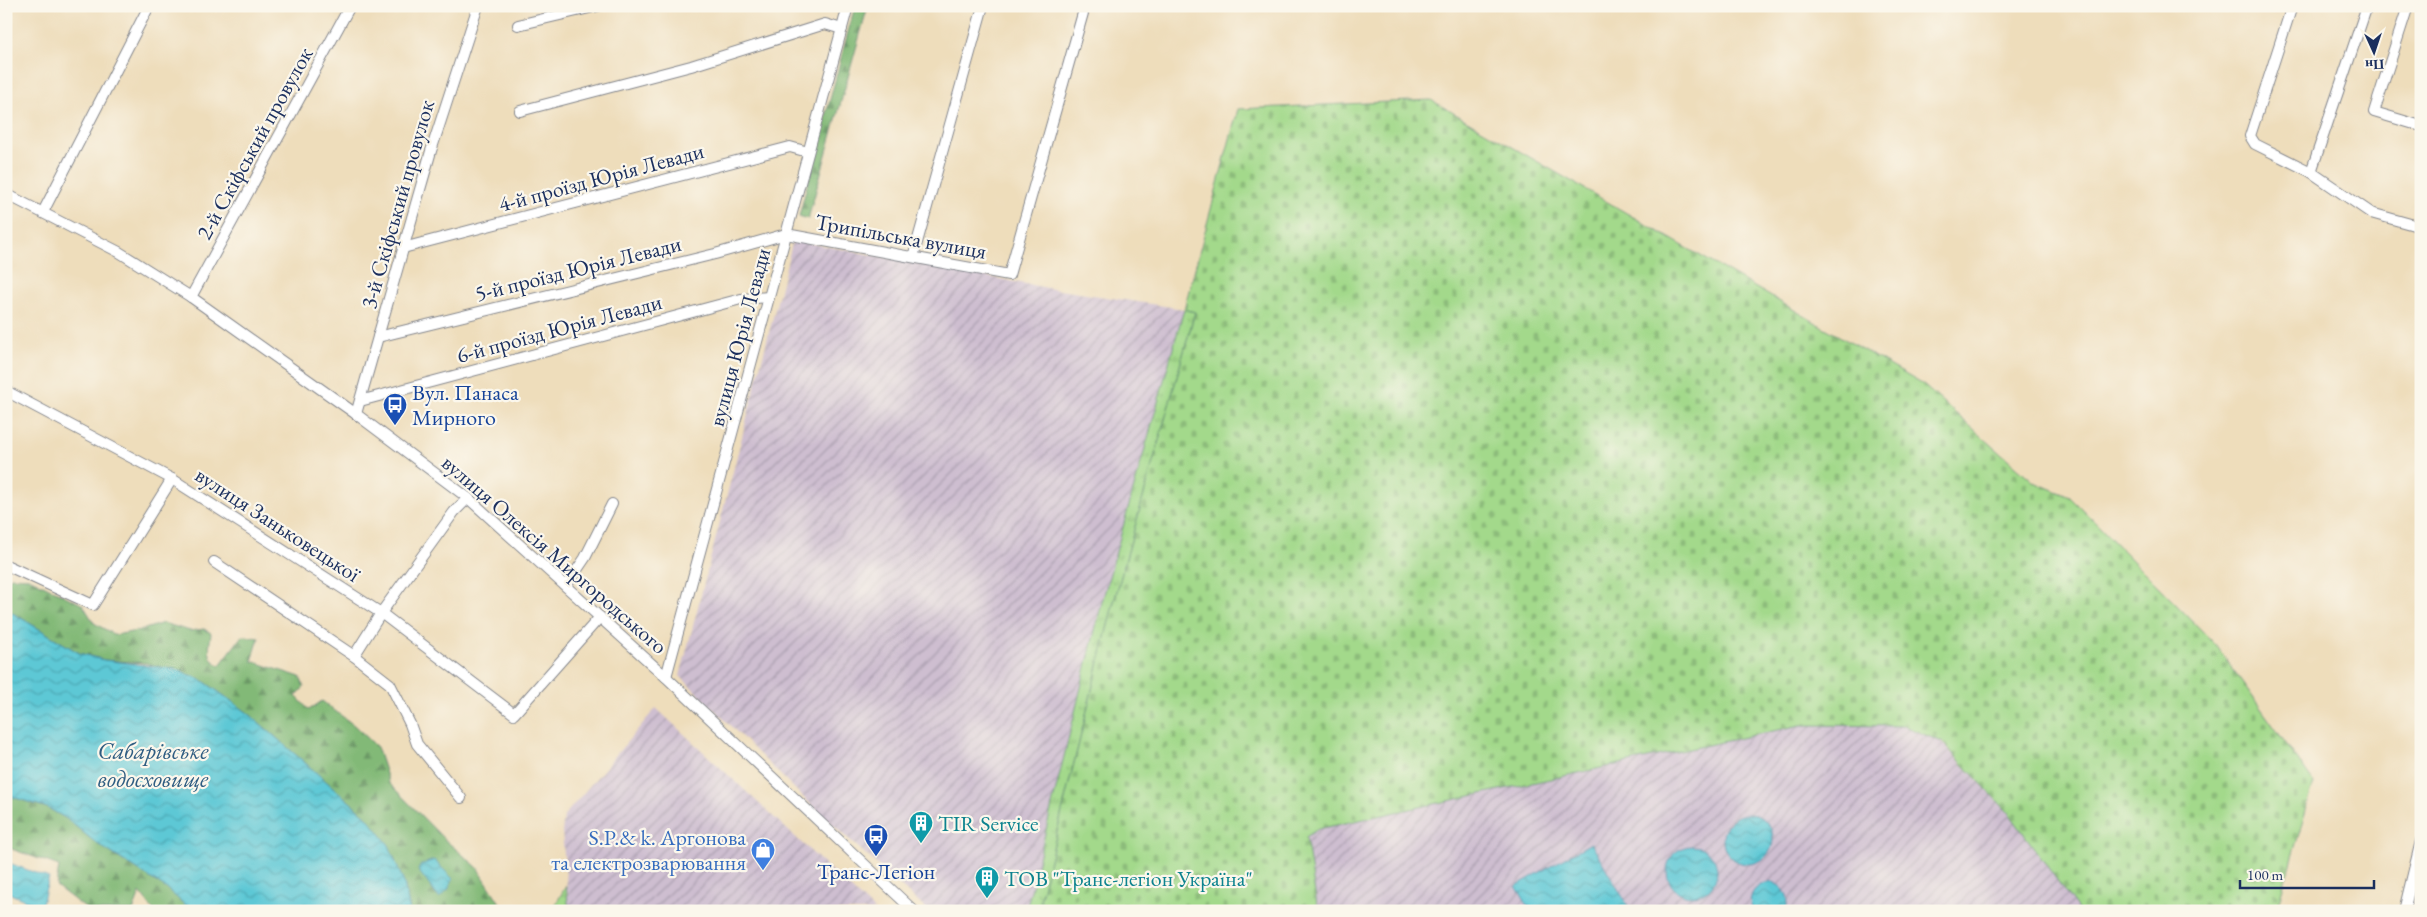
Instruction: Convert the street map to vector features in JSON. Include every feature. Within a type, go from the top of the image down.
[{"type":"street","points":[[43,212],[149,6]]},
{"type":"street","name":"2-й Скіфський провулок","points":[[191,297],[350,6]]},
{"type":"street","name":"3-й Скіфський провулок","points":[[356,414],[431,151],[478,6]]},
{"type":"street","points":[[518,25],[598,6]]},
{"type":"street","name":"вулиця Юрія Левади","points":[[666,677],[848,6]]},
{"type":"street","points":[[912,257],[983,6]]},
{"type":"street","name":"Трипільська вулиця","points":[[786,234],[1009,275],[1085,6]]},
{"type":"street","points":[[2292,6],[2250,136],[2255,144],[2310,172],[2371,213],[2421,227]]},
{"type":"street","points":[[2310,172],[2367,6]]},
{"type":"street","points":[[2408,6],[2374,112],[2421,126]]},
{"type":"street","points":[[520,111],[691,66],[824,24],[842,29]]},
{"type":"street","name":"4-й проїзд Юрія Левади","points":[[403,248],[790,147],[808,152]]},
{"type":"street","name":"вулиця Олексія Миргородського","points":[[6,194],[119,252],[191,297],[356,414],[468,498],[666,677],[914,911]]},
{"type":"street","name":"5-й проїзд Юрія Левади","points":[[378,337],[715,254],[786,234]]},
{"type":"street","name":"6-й проїзд Юрія Левади","points":[[360,400],[741,299],[769,297]]},
{"type":"street","name":"вулиця Заньковецької","points":[[6,391],[172,478],[381,613],[514,714],[600,617]]},
{"type":"street","points":[[6,565],[92,604],[172,478]]},
{"type":"street","points":[[354,656],[381,613],[454,512],[468,498]]},
{"type":"street","points":[[566,586],[585,558],[612,504]]},
{"type":"street","points":[[214,562],[354,656],[390,684],[410,724],[417,744],[461,798]]},
{"type":"street","points":[[2404,911],[2420,848]]},
{"type":"shaded area","points":[[793,240],[1053,289],[1184,309],[1102,602],[1026,911],[928,911],[805,799],[680,676]]},
{"type":"shaded area","points":[[656,708],[875,911],[569,911],[562,832],[564,816]]},
{"type":"shaded area","points":[[1801,725],[1904,726],[1941,742],[2009,813],[2079,911],[1318,911],[1306,836],[1318,829]]},
{"type":"green space","points":[[855,6],[868,6],[808,219],[799,216]]},
{"type":"green space","points":[[1431,100],[1922,384],[2034,482],[2070,497],[2215,644],[2314,783],[2276,911],[2079,911],[2009,813],[1942,742],[1904,726],[1801,725],[1318,829],[1306,837],[1318,911],[1051,911],[1040,901],[1112,609],[1195,312],[1184,309],[1238,109]]},
{"type":"green space","points":[[1184,309],[1195,312],[1112,609],[1040,901],[1051,911],[1026,911],[1102,602]]},
{"type":"green space","points":[[12,577],[29,578],[83,605],[94,623],[115,635],[142,630],[163,623],[190,631],[204,629],[211,633],[210,656],[215,663],[220,665],[242,636],[259,638],[252,661],[300,677],[304,687],[296,696],[309,710],[322,701],[355,726],[377,747],[389,783],[444,839],[477,867],[505,911],[410,911],[404,883],[367,817],[248,713],[202,680],[146,663],[104,660],[79,653],[6,609],[6,579]]},
{"type":"green space","points":[[6,795],[48,808],[67,819],[96,843],[167,889],[192,911],[154,911],[140,893],[133,911],[89,911],[56,886],[59,866],[6,847]]},
{"type":"green space","points":[[566,886],[569,911],[552,911]]},
{"type":"water","name":"Сабарівське водосховище","points":[[6,609],[79,653],[104,660],[176,669],[202,680],[248,713],[367,817],[389,845],[404,883],[410,911],[192,911],[167,889],[96,843],[67,819],[48,808],[6,795]]},
{"type":"water","points":[[1743,814],[1753,814],[1766,821],[1773,834],[1773,844],[1766,857],[1753,864],[1743,864],[1734,860],[1727,853],[1723,844],[1723,834],[1727,825],[1734,818]]},
{"type":"water","points":[[1591,843],[1631,911],[1531,911],[1516,886]]},
{"type":"water","points":[[1687,846],[1697,846],[1710,853],[1717,866],[1717,876],[1710,889],[1697,896],[1687,896],[1678,892],[1671,885],[1667,876],[1667,866],[1671,857],[1678,850]]},
{"type":"water","points":[[434,860],[453,879],[448,890],[439,898],[418,870],[421,865]]},
{"type":"water","points":[[9,863],[49,878],[41,907],[6,892],[6,865]]},
{"type":"water","points":[[1772,882],[1784,890],[1786,894],[1788,902],[1785,911],[1753,911],[1750,900],[1754,891],[1757,887]]},
{"type":"place","name":"Вул. Панаса Мирного","points":[[395,426]]},
{"type":"place","name":"TIR Service","points":[[921,844]]},
{"type":"place","name":"Транс-Легіон","points":[[876,857]]},
{"type":"place","name":"S.P.& k. Аргонова та електрозварювання","points":[[763,871]]},
{"type":"place","name":"ТОВ \"Транс-легіон Україна\"","points":[[987,899]]}]
